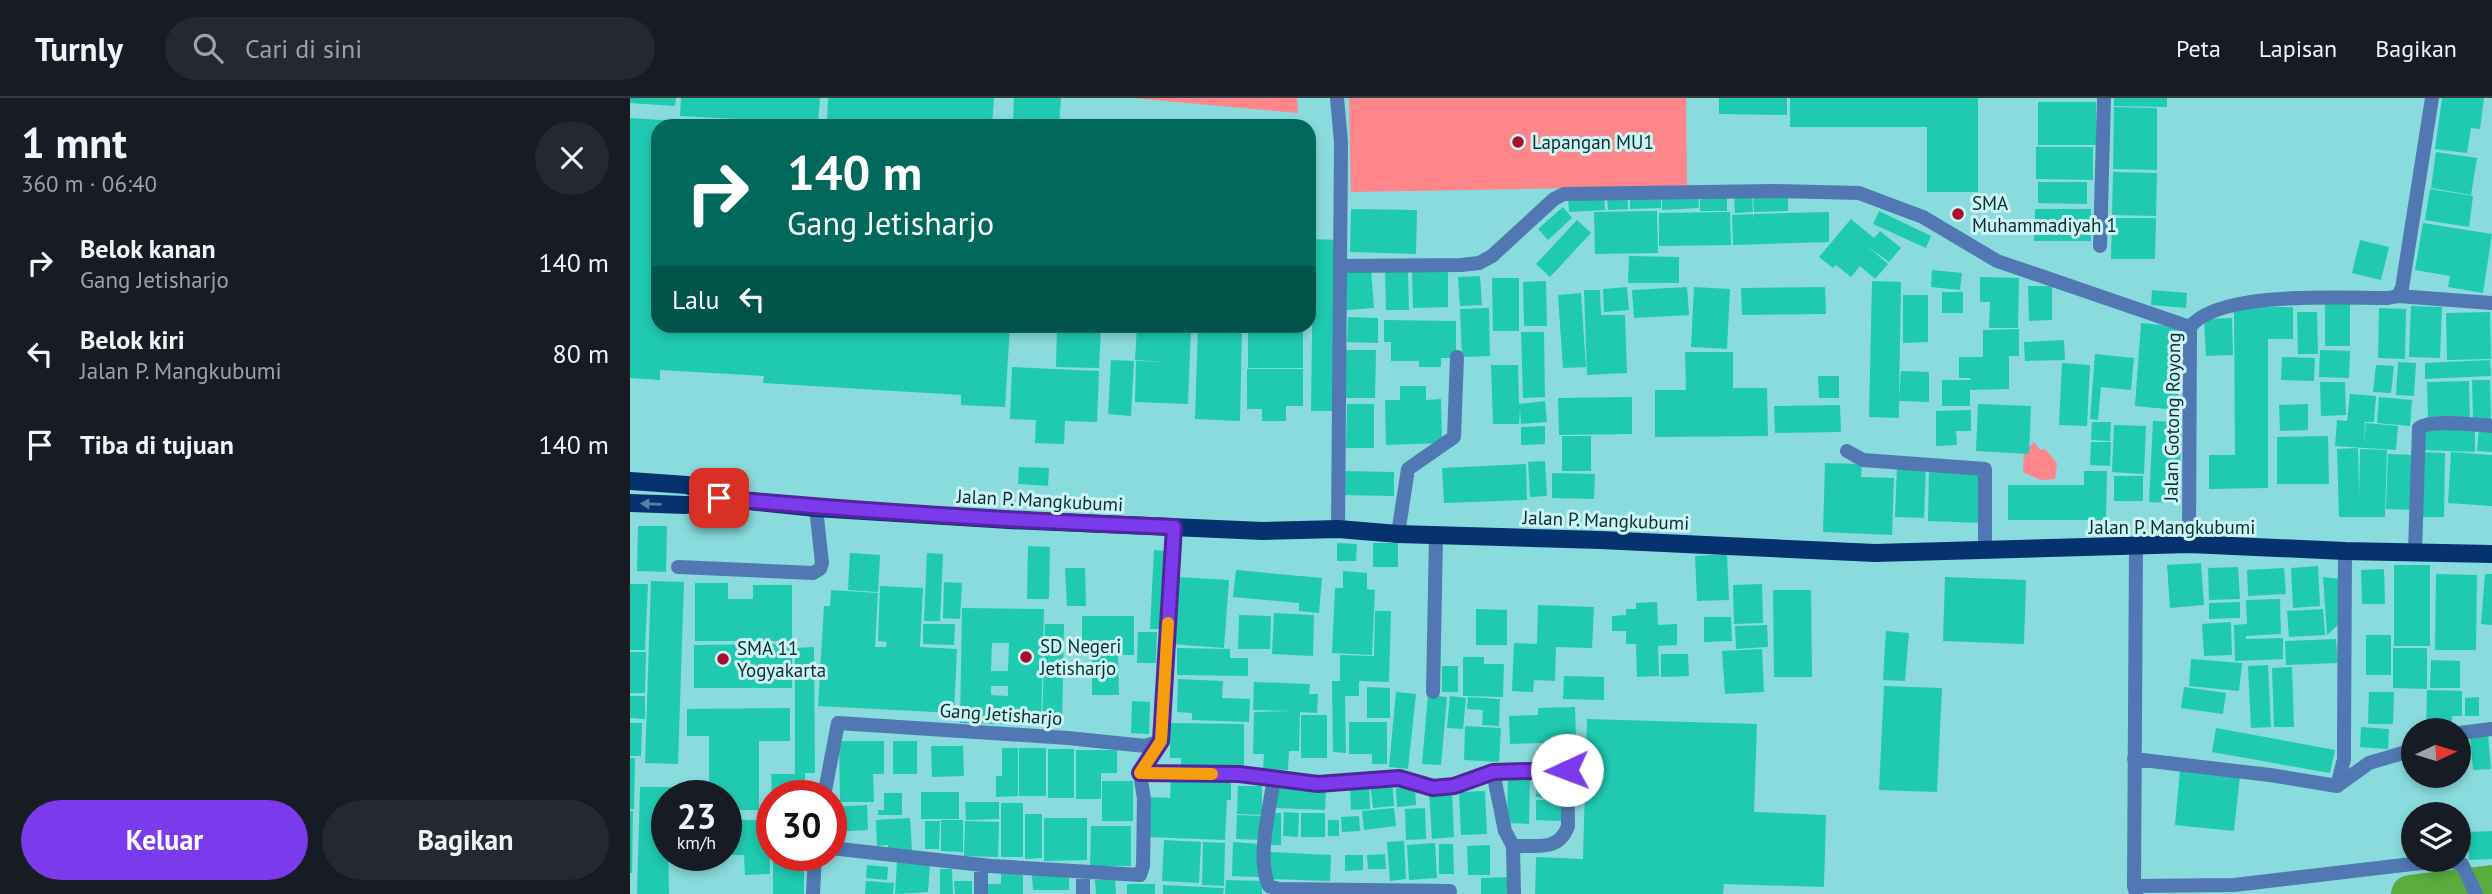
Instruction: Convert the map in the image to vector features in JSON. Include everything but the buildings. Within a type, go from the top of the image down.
[{"type":"main road","name":"Jalan P. Mangkubumi","points":[[630,481],[687,485],[719,498],[816,508],[1263,531],[1338,528],[1436,536],[1600,540],[1875,553],[2189,544],[2492,554]]},
{"type":"main road","name":"Jalan P. Mangkubumi","points":[[630,503],[685,505],[719,498]]},
{"type":"street","points":[[1337,98],[1341,142],[1338,528]]},
{"type":"street","points":[[2100,246],[2104,98]]},
{"type":"street","points":[[2398,296],[2402,288],[2432,98]]},
{"type":"street","points":[[1340,266],[1479,263],[1492,256],[1554,199],[1564,194],[1724,191],[1859,193],[1923,217],[1997,261],[2190,327]]},
{"type":"street","name":"Jalan Gotong Royong","points":[[2189,544],[2190,327],[2199,318],[2235,304],[2293,299],[2398,296],[2492,303]]},
{"type":"street","points":[[1398,534],[1408,469],[1454,437],[1457,357]]},
{"type":"street","points":[[2415,551],[2419,428],[2424,424],[2492,426]]},
{"type":"street","points":[[1847,451],[1863,460],[1985,469],[1985,550]]},
{"type":"street","points":[[678,567],[813,573],[820,569],[822,563],[816,508]]},
{"type":"street","points":[[847,850],[982,865],[1140,875],[1143,866],[1144,799],[1140,773],[1161,741],[1174,527]]},
{"type":"street","points":[[1433,692],[1436,536]]},
{"type":"street","points":[[2136,546],[2135,890],[2234,885],[2446,860],[2462,864],[2476,894]]},
{"type":"street","points":[[2337,786],[2344,759],[2345,551]]},
{"type":"street","name":"Gang Jetisharjo","points":[[827,780],[838,723],[1068,738],[1146,746],[1161,741]]},
{"type":"street","points":[[2471,732],[2492,729]]},
{"type":"street","points":[[1513,846],[1553,845],[1564,836],[1568,825],[1567,747]]},
{"type":"street","points":[[2134,759],[2337,786],[2369,763],[2401,754]]},
{"type":"street","points":[[1140,773],[1239,774],[1318,784],[1399,778],[1433,788],[1454,786],[1493,772],[1567,770]]},
{"type":"street","points":[[1493,772],[1505,831],[1513,846],[1514,894]]},
{"type":"street","points":[[1273,779],[1264,855],[1265,877],[1269,886],[1278,889],[1450,891]]},
{"type":"street","points":[[981,894],[982,865]]},
{"type":"street","points":[[813,894],[814,871]]},
{"type":"street","points":[[1083,872],[1083,894]]},
{"type":"shaded area","points":[[1132,98],[1297,98],[1298,113]]},
{"type":"shaded area","name":"Lapangan MU1","points":[[1349,98],[1686,98],[1687,186],[1351,192]]},
{"type":"shaded area","points":[[2034,442],[2040,450],[2045,449],[2057,463],[2055,479],[2040,480],[2023,472],[2024,453]]},
{"type":"waterway","points":[[2410,894],[2492,884]]},
{"type":"slow traffic","points":[[1168,623],[1161,741],[1140,773],[1212,774]]},
{"type":"place","name":"Lapangan MU1","points":[[1518,142]]},
{"type":"place","name":"SMA Muhammadiyah 1","points":[[1958,214]]},
{"type":"place","name":"SD Negeri Jetisharjo","points":[[1026,657]]},
{"type":"place","name":"SMA 11 Yogyakarta","points":[[723,659]]},
{"type":"route","points":[[719,498],[816,508],[1174,527],[1161,741],[1140,773],[1239,774],[1318,784],[1399,778],[1433,788],[1454,786],[1493,772],[1567,770]]}]
